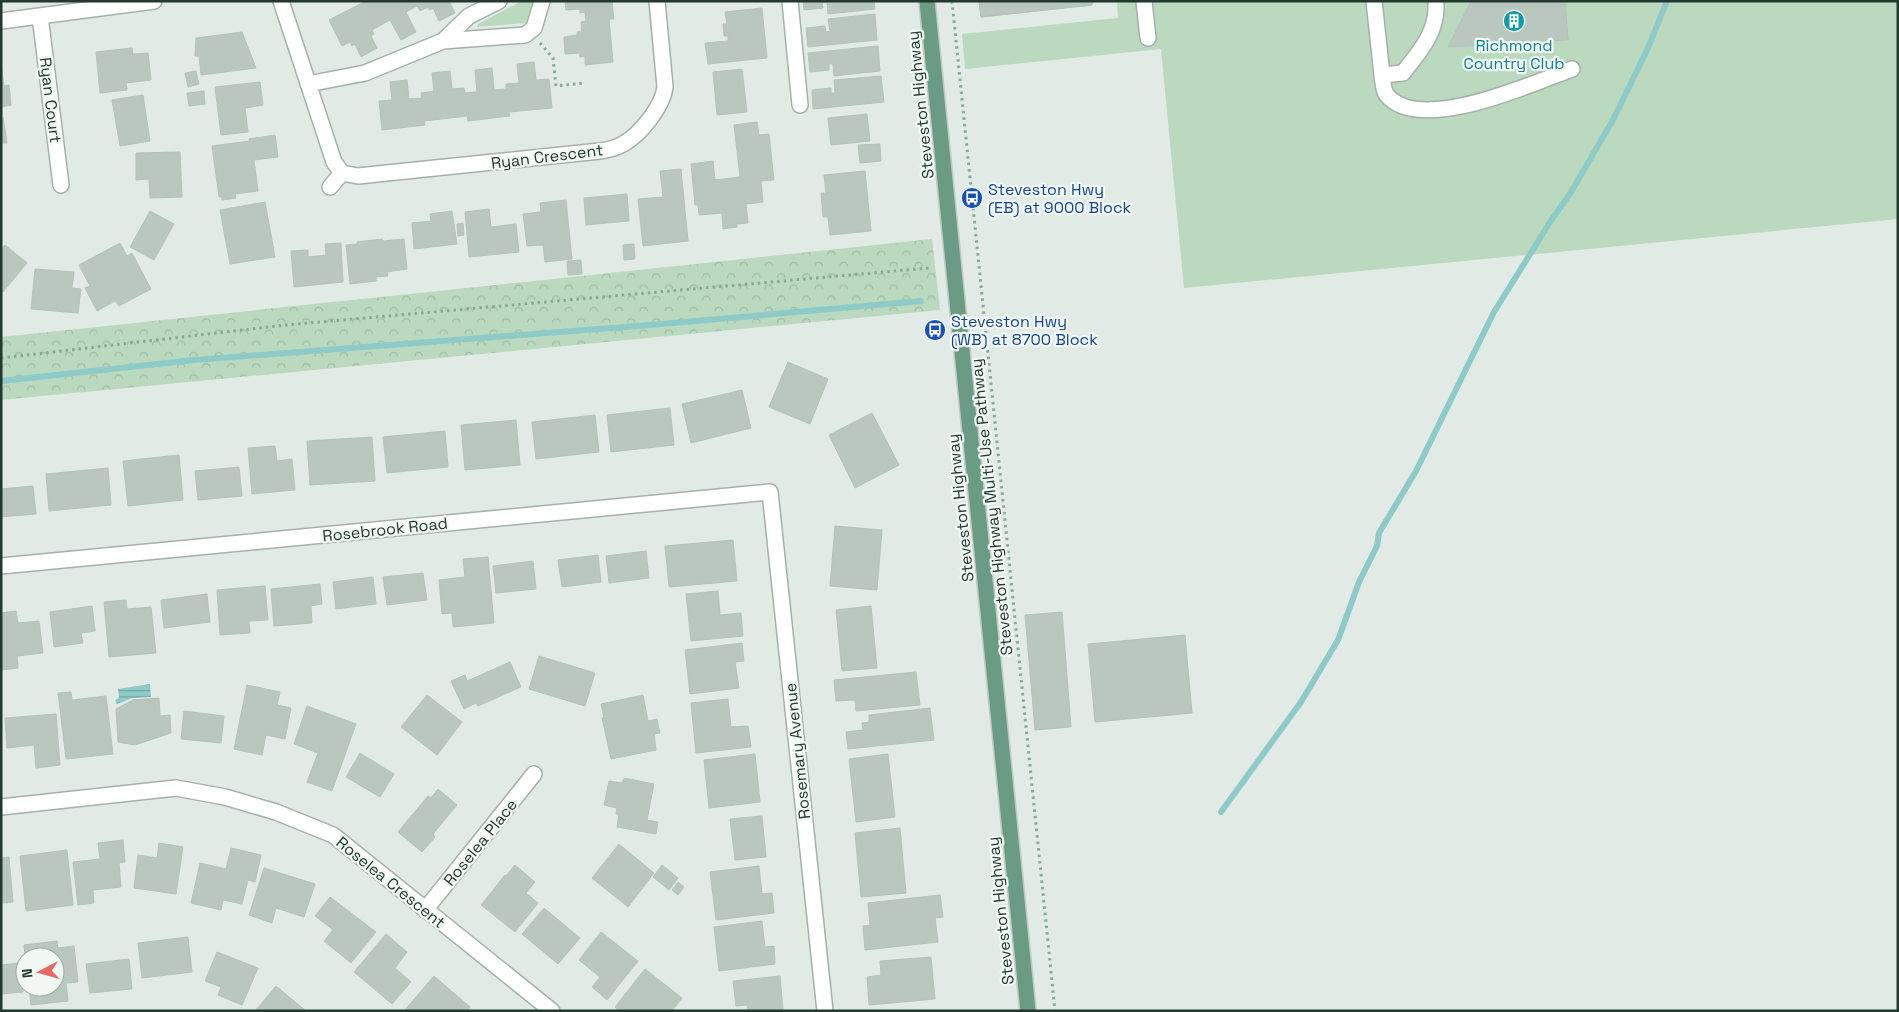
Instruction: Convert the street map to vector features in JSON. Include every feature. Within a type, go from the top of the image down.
[{"type":"main road","name":"Steveston Highway","points":[[927,1],[1028,1011]]},
{"type":"street","points":[[1,21],[154,1]]},
{"type":"street","points":[[281,1],[330,153],[342,173],[330,187]]},
{"type":"street","points":[[442,41],[470,16],[499,1]]},
{"type":"street","points":[[308,84],[365,73],[442,41],[525,35],[530,33],[537,23],[542,1]]},
{"type":"street","name":"Ryan Crescent","points":[[342,173],[358,176],[591,152],[608,150],[624,143],[632,138],[653,114],[664,96],[665,87],[657,1]]},
{"type":"street","points":[[790,1],[800,105]]},
{"type":"street","points":[[1144,1],[1148,38]]},
{"type":"street","points":[[1374,1],[1385,93],[1399,106],[1421,110],[1446,109],[1486,100],[1572,69]]},
{"type":"street","points":[[1382,75],[1403,73],[1430,36],[1436,16],[1436,5]]},
{"type":"street","name":"Ryan Court","points":[[40,16],[61,185]]},
{"type":"street","name":"Rosebrook Road","points":[[1,566],[770,492]]},
{"type":"street","name":"Rosemary Avenue","points":[[770,492],[825,1011]]},
{"type":"street","name":"Roselea Place","points":[[425,910],[534,774]]},
{"type":"street","name":"Roselea Crescent","points":[[1,807],[176,788],[225,797],[276,812],[333,835],[552,1011]]},
{"type":"path","name":"Steveston Highway Multi-Use Pathway","points":[[952,1],[1055,1011]]},
{"type":"path","points":[[530,33],[553,58],[556,86],[584,83]]},
{"type":"path","points":[[1,358],[286,325],[929,268]]},
{"type":"green space","points":[[522,1],[533,1],[526,23],[477,27],[478,24]]},
{"type":"green space","name":"Richmond Country Club","points":[[1117,1],[1898,1],[1898,219],[1184,288],[1161,49],[965,69],[962,34],[1118,18]]},
{"type":"green space","points":[[932,239],[940,310],[1,400],[1,337]]},
{"type":"water","points":[[150,684],[151,697],[132,698],[117,704],[115,700],[119,698],[118,689]]},
{"type":"building","points":[[366,1],[449,1],[455,13],[439,21],[433,8],[429,10],[428,7],[420,11],[417,6],[406,12],[416,32],[401,40],[390,20],[372,30],[374,34],[371,36],[377,48],[361,57],[355,44],[352,46],[350,42],[342,46],[329,20]]},
{"type":"building","points":[[565,1],[612,1],[614,19],[609,19],[613,62],[585,65],[585,56],[580,57],[579,53],[565,54],[564,37],[577,35],[577,32],[582,31],[581,22],[586,21],[585,12],[580,13],[580,9],[566,10]]},
{"type":"building","points":[[803,1],[874,1],[875,9],[828,14],[827,2],[822,3],[823,8],[804,10]]},
{"type":"building","points":[[979,1],[1092,1],[1092,5],[981,17]]},
{"type":"building","points":[[979,1],[1092,1],[1092,5],[981,17]]},
{"type":"building","name":"Richmond Country Club","points":[[1471,1],[1565,1],[1568,40],[1448,47]]},
{"type":"building","points":[[762,8],[767,58],[708,64],[705,43],[728,41],[728,36],[724,36],[723,24],[727,24],[725,12]]},
{"type":"building","points":[[875,14],[877,40],[808,47],[806,28],[825,26],[826,32],[830,31],[828,19]]},
{"type":"building","points":[[242,32],[256,68],[201,75],[199,56],[195,56],[196,38]]},
{"type":"building","points":[[878,46],[880,71],[834,76],[833,64],[829,64],[829,70],[810,72],[808,53]]},
{"type":"building","points":[[132,48],[133,54],[148,53],[151,80],[126,83],[127,90],[100,93],[96,52]]},
{"type":"building","points":[[534,62],[536,80],[549,79],[552,108],[509,112],[510,116],[468,121],[467,116],[424,121],[425,125],[382,130],[379,101],[392,100],[390,82],[407,80],[409,99],[422,98],[421,93],[434,91],[432,73],[450,71],[452,89],[464,88],[465,93],[477,92],[475,70],[492,68],[494,90],[506,89],[506,84],[519,83],[517,64]]},
{"type":"building","points":[[1,65],[4,86],[9,85],[11,105],[1,107]]},
{"type":"building","points":[[742,69],[747,112],[717,115],[713,72]]},
{"type":"building","points":[[196,71],[199,84],[188,87],[185,73]]},
{"type":"building","points":[[881,76],[884,102],[813,109],[812,90],[831,88],[831,93],[835,93],[834,80]]},
{"type":"building","points":[[260,82],[263,105],[245,108],[248,132],[221,135],[215,87]]},
{"type":"building","points":[[204,91],[205,104],[189,106],[187,93]]},
{"type":"building","points":[[143,95],[150,141],[120,146],[112,100]]},
{"type":"building","points":[[867,114],[870,141],[831,145],[828,118]]},
{"type":"building","points":[[1,117],[3,117],[7,143],[1,143]]},
{"type":"building","points":[[757,122],[759,135],[769,134],[774,180],[761,181],[763,202],[746,204],[748,223],[737,224],[737,227],[723,229],[722,213],[699,215],[698,205],[695,205],[691,164],[713,161],[715,180],[740,177],[734,125]]},
{"type":"building","points":[[275,135],[278,157],[254,160],[258,191],[235,194],[236,198],[222,200],[222,197],[219,197],[212,146],[250,141],[249,139]]},
{"type":"building","points":[[880,144],[881,161],[860,163],[858,145]]},
{"type":"building","points":[[180,152],[182,197],[150,198],[149,179],[136,180],[136,153]]},
{"type":"building","points":[[681,169],[688,241],[643,246],[638,199],[663,197],[660,171]]},
{"type":"building","points":[[865,171],[871,231],[830,235],[828,217],[823,217],[821,193],[826,193],[824,175]]},
{"type":"building","points":[[627,194],[629,221],[586,225],[584,198]]},
{"type":"building","points":[[566,200],[572,259],[545,262],[543,245],[527,246],[523,214],[541,212],[540,203]]},
{"type":"building","points":[[265,202],[275,257],[230,264],[220,210]]},
{"type":"building","points":[[489,209],[491,227],[516,224],[519,252],[469,257],[465,212]]},
{"type":"building","points":[[150,211],[174,224],[154,260],[130,247]]},
{"type":"building","points":[[452,211],[457,244],[414,249],[412,223],[431,221],[430,214]]},
{"type":"building","points":[[463,223],[464,235],[458,236],[457,224]]},
{"type":"building","points":[[382,239],[383,241],[404,239],[407,269],[387,272],[388,276],[376,277],[376,281],[350,284],[346,245]]},
{"type":"building","points":[[120,243],[127,256],[132,253],[151,289],[119,306],[115,301],[97,311],[85,288],[90,286],[79,265]]},
{"type":"building","points":[[341,243],[343,282],[294,287],[291,251],[308,250],[308,257],[326,255],[325,244]]},
{"type":"building","points":[[634,244],[635,259],[624,260],[623,245]]},
{"type":"building","points":[[5,245],[27,263],[3,292],[1,290],[1,250]]},
{"type":"building","points":[[581,260],[582,274],[568,275],[567,261]]},
{"type":"building","points":[[35,269],[74,272],[72,288],[81,289],[78,313],[31,309]]},
{"type":"building","points":[[788,362],[828,379],[810,424],[769,407]]},
{"type":"building","points":[[742,390],[751,428],[691,443],[682,404]]},
{"type":"building","points":[[670,408],[674,445],[611,452],[607,415]]},
{"type":"building","points":[[872,413],[899,465],[855,488],[829,435]]},
{"type":"building","points":[[595,415],[599,452],[536,459],[532,422]]},
{"type":"building","points":[[516,420],[520,465],[465,470],[461,425]]},
{"type":"building","points":[[445,431],[448,467],[387,473],[383,437]]},
{"type":"building","points":[[372,437],[375,481],[310,485],[307,441]]},
{"type":"building","points":[[275,446],[277,461],[292,459],[295,490],[252,494],[248,448]]},
{"type":"building","points":[[179,455],[183,500],[128,506],[123,461]]},
{"type":"building","points":[[239,467],[242,496],[198,500],[195,471]]},
{"type":"building","points":[[108,468],[111,505],[49,511],[46,474]]},
{"type":"building","points":[[33,486],[36,514],[1,517],[1,489]]},
{"type":"building","points":[[835,526],[882,530],[877,590],[830,586]]},
{"type":"building","points":[[733,540],[737,581],[669,587],[665,546]]},
{"type":"building","points":[[646,551],[649,578],[609,583],[606,556]]},
{"type":"building","points":[[598,555],[601,582],[562,587],[558,560]]},
{"type":"building","points":[[488,557],[494,623],[453,627],[452,613],[442,614],[439,580],[465,577],[463,559]]},
{"type":"building","points":[[533,561],[536,589],[496,593],[493,566]]},
{"type":"building","points":[[423,573],[427,600],[387,605],[383,577]]},
{"type":"building","points":[[373,577],[376,604],[336,609],[333,582]]},
{"type":"building","points":[[320,584],[322,604],[311,606],[312,623],[274,626],[271,589]]},
{"type":"building","points":[[265,586],[268,620],[249,621],[250,633],[220,635],[217,590]]},
{"type":"building","points":[[718,591],[720,615],[741,613],[743,636],[691,641],[686,594]]},
{"type":"building","points":[[207,594],[210,622],[164,628],[161,600]]},
{"type":"building","points":[[126,600],[127,609],[151,607],[156,653],[109,657],[104,602]]},
{"type":"building","points":[[92,606],[95,631],[81,633],[83,643],[54,647],[50,612]]},
{"type":"building","points":[[871,606],[877,668],[842,671],[836,610]]},
{"type":"building","points":[[16,611],[18,623],[39,621],[43,653],[17,656],[18,668],[1,670],[1,613]]},
{"type":"building","points":[[1062,612],[1071,727],[1035,730],[1025,615]]},
{"type":"building","points":[[1185,635],[1192,713],[1095,722],[1088,644]]},
{"type":"building","points":[[742,643],[744,661],[735,662],[739,688],[690,694],[685,650]]},
{"type":"building","points":[[539,656],[595,673],[585,706],[529,689]]},
{"type":"building","points":[[510,662],[521,687],[478,706],[476,703],[464,709],[451,681],[465,675],[467,681]]},
{"type":"building","points":[[916,672],[920,705],[856,711],[855,700],[836,701],[834,680]]},
{"type":"building","points":[[247,685],[280,692],[277,705],[291,708],[285,739],[266,735],[262,755],[234,749]]},
{"type":"building","points":[[71,692],[72,700],[106,696],[113,754],[66,759],[58,693]]},
{"type":"building","points":[[427,695],[462,722],[437,755],[401,727]]},
{"type":"building","points":[[643,695],[648,721],[657,719],[660,733],[654,734],[656,750],[611,759],[602,718],[604,718],[601,704]]},
{"type":"building","points":[[159,698],[160,716],[170,715],[171,733],[135,745],[118,742],[116,709],[133,700]]},
{"type":"building","points":[[728,699],[731,727],[748,726],[751,747],[696,753],[691,703]]},
{"type":"building","points":[[307,706],[356,724],[332,791],[307,782],[318,753],[294,744]]},
{"type":"building","points":[[930,708],[934,740],[848,749],[846,732],[863,730],[862,723],[869,722],[869,715]]},
{"type":"building","points":[[184,711],[224,716],[221,743],[181,739]]},
{"type":"building","points":[[56,714],[60,765],[36,768],[34,745],[7,748],[5,718]]},
{"type":"building","points":[[360,753],[394,774],[380,797],[346,777]]},
{"type":"building","points":[[755,754],[760,802],[709,808],[704,760]]},
{"type":"building","points":[[888,754],[895,817],[856,822],[849,759]]},
{"type":"building","points":[[624,778],[654,784],[647,820],[658,822],[656,834],[617,827],[619,814],[616,814],[617,808],[604,805],[609,781],[622,783]]},
{"type":"building","points":[[438,789],[457,805],[433,834],[435,837],[422,852],[398,832],[428,796],[431,798]]},
{"type":"building","points":[[762,816],[766,857],[735,860],[730,819]]},
{"type":"building","points":[[900,828],[906,893],[861,897],[855,833]]},
{"type":"building","points":[[123,840],[125,862],[119,863],[121,887],[93,890],[94,903],[78,905],[73,862],[100,859],[98,843]]},
{"type":"building","points":[[159,843],[183,847],[176,894],[134,888],[138,855],[157,858]]},
{"type":"building","points":[[619,844],[654,873],[628,907],[592,878]]},
{"type":"building","points":[[231,848],[261,855],[255,882],[248,880],[242,904],[223,900],[221,910],[191,903],[200,863],[226,869]]},
{"type":"building","points":[[67,850],[73,905],[26,911],[20,856]]},
{"type":"building","points":[[9,857],[13,902],[1,903],[1,858]]},
{"type":"building","points":[[515,865],[535,882],[526,893],[538,903],[515,932],[481,905]]},
{"type":"building","points":[[662,865],[678,878],[669,890],[653,877]]},
{"type":"building","points":[[759,866],[762,894],[772,893],[774,913],[716,920],[710,872]]},
{"type":"building","points":[[264,868],[315,884],[304,917],[276,908],[272,923],[249,915]]},
{"type":"building","points":[[678,882],[684,887],[678,895],[672,890]]},
{"type":"building","points":[[940,895],[943,917],[935,918],[938,942],[865,950],[863,926],[870,925],[868,903]]},
{"type":"building","points":[[330,897],[376,932],[351,963],[324,941],[333,930],[315,916]]},
{"type":"building","points":[[544,908],[580,938],[558,964],[522,934]]},
{"type":"building","points":[[762,921],[765,947],[774,946],[775,964],[719,971],[714,927]]},
{"type":"building","points":[[601,932],[638,961],[607,1000],[592,987],[600,977],[579,960]]},
{"type":"building","points":[[386,934],[407,952],[395,968],[411,982],[392,1004],[354,972]]},
{"type":"building","points":[[188,937],[192,972],[142,978],[138,943]]},
{"type":"building","points":[[57,941],[58,947],[24,947],[24,945]]},
{"type":"building","points":[[74,946],[78,982],[66,983],[68,1001],[31,1005],[30,997],[65,997],[65,947]]},
{"type":"building","points":[[217,952],[258,968],[242,1005],[218,995],[221,987],[205,981]]},
{"type":"building","points":[[931,957],[935,999],[869,1005],[867,977],[881,975],[880,961]]},
{"type":"building","points":[[129,959],[132,989],[90,993],[86,964]]},
{"type":"building","points":[[15,964],[15,993],[1,994],[1,965]]},
{"type":"building","points":[[645,969],[682,998],[672,1011],[641,1011],[639,1009],[637,1011],[619,1011],[615,1007]]},
{"type":"building","points":[[434,976],[470,1007],[467,1011],[404,1011]]},
{"type":"building","points":[[780,976],[783,1011],[748,1011],[747,1005],[736,1006],[733,981]]},
{"type":"building","points":[[276,986],[306,1011],[256,1010]]},
{"type":"waterway","points":[[1221,812],[1301,702],[1338,640],[1359,582],[1377,546],[1379,533],[1416,471],[1494,312],[1571,192],[1613,120],[1648,48],[1667,1]]},
{"type":"waterway","points":[[1,381],[194,360],[650,325],[921,301]]},
{"type":"place","name":"Richmond Country Club","points":[[1514,21]]},
{"type":"place","name":"Steveston Hwy (EB) at 9000 Block","points":[[972,198]]},
{"type":"place","name":"Steveston Hwy (WB) at 8700 Block","points":[[935,330]]}]
